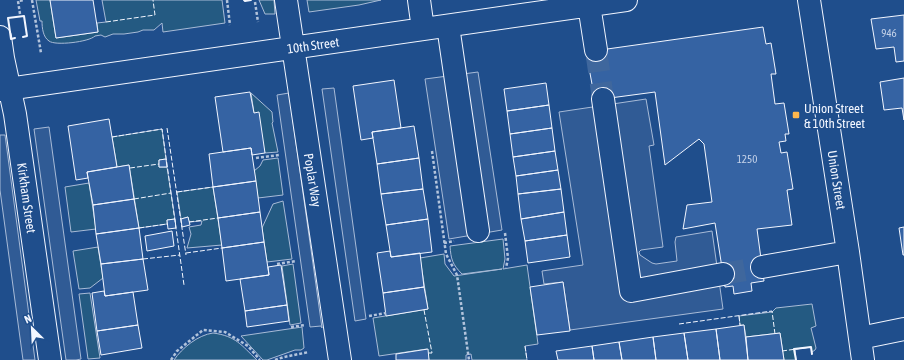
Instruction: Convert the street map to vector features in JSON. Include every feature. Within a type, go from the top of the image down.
[{"type":"street","name":"Poplar Way","points":[[286,0],[340,360]]},
{"type":"street","points":[[419,0],[423,29]]},
{"type":"street","name":"10th Street","points":[[4,90],[293,47],[448,26],[593,3],[626,0]]},
{"type":"street","name":"Union Street","points":[[809,0],[863,360]]},
{"type":"street","points":[[593,3],[596,50]]},
{"type":"street","points":[[448,26],[478,231]]},
{"type":"street","name":"Kirkham Street","points":[[0,37],[4,90],[14,114],[50,360]]},
{"type":"street","points":[[603,99],[631,291],[723,274]]},
{"type":"street","points":[[762,267],[848,252]]},
{"type":"street","points":[[860,338],[904,329]]},
{"type":"path","points":[[20,14],[18,1],[24,0]]},
{"type":"path","points":[[32,0],[41,53]]},
{"type":"path","points":[[227,0],[230,25]]},
{"type":"path","points":[[255,2],[258,22]]},
{"type":"path","points":[[432,151],[446,254],[457,276],[469,360]]},
{"type":"path","points":[[256,158],[279,155]]},
{"type":"path","points":[[277,264],[296,261]]},
{"type":"path","points":[[369,316],[386,313]]},
{"type":"path","points":[[291,327],[305,325]]},
{"type":"path","points":[[171,360],[177,351],[203,330],[225,332],[248,346],[260,360]]},
{"type":"path","points":[[275,360],[309,352]]},
{"type":"shaded area","points":[[36,0],[50,0],[56,38],[98,32],[97,23],[106,22],[102,0],[222,0],[225,23],[163,32],[162,23],[154,30],[113,34],[105,37],[101,35],[79,42],[58,43],[49,41],[44,35]]},
{"type":"shaded area","points":[[259,0],[274,0],[275,14],[265,14]]},
{"type":"shaded area","points":[[307,0],[381,0],[359,5],[309,12]]},
{"type":"shaded area","points":[[478,72],[502,230],[449,239],[425,79]]},
{"type":"shaded area","points":[[334,88],[366,319],[355,321],[322,89]]},
{"type":"shaded area","points":[[251,93],[272,112],[272,123],[278,152],[265,153],[254,113]]},
{"type":"shaded area","points":[[289,93],[322,328],[321,326],[310,327],[277,95]]},
{"type":"shaded area","points":[[646,99],[654,145],[649,146],[663,247],[641,250],[639,252],[640,255],[656,264],[677,261],[675,242],[676,237],[712,231],[723,309],[570,330],[563,282],[544,284],[542,271],[583,265],[559,112]]},
{"type":"shaded area","points":[[49,127],[81,359],[76,360],[66,360],[34,129]]},
{"type":"shaded area","points":[[162,129],[166,159],[159,160],[159,167],[167,167],[175,219],[167,220],[167,224],[139,228],[129,165],[117,167],[112,137]]},
{"type":"shaded area","points":[[0,135],[5,135],[35,360],[23,360],[0,190]]},
{"type":"shaded area","points":[[278,158],[283,195],[258,198],[254,171],[260,166],[263,160]]},
{"type":"shaded area","points":[[89,183],[96,229],[71,232],[65,187]]},
{"type":"shaded area","points":[[213,187],[222,245],[187,248],[191,234],[189,227],[201,225],[202,221],[189,222],[188,217],[181,219],[177,192]]},
{"type":"shaded area","points":[[283,201],[292,259],[267,262],[262,228],[273,204]]},
{"type":"shaded area","points":[[503,239],[505,259],[503,269],[527,265],[538,344],[525,346],[527,360],[472,360],[471,354],[466,355],[466,360],[429,360],[427,349],[379,356],[373,318],[428,309],[420,258],[444,254],[445,264],[454,276],[502,269],[462,274],[453,261],[450,246]]},
{"type":"shaded area","points":[[98,247],[103,278],[90,288],[79,289],[73,251]]},
{"type":"shaded area","points":[[293,264],[301,323],[290,325],[282,266]]},
{"type":"shaded area","points":[[90,293],[100,358],[88,359],[79,294]]},
{"type":"shaded area","points":[[812,304],[816,326],[811,328],[816,348],[812,352],[811,347],[795,349],[796,360],[784,360],[780,333],[746,337],[744,325],[740,325],[739,316],[772,312],[776,308]]},
{"type":"shaded area","points":[[302,327],[304,348],[267,360],[263,360],[241,336]]},
{"type":"shaded area","points":[[213,333],[227,336],[238,342],[257,360],[174,360],[181,351],[196,339]]},
{"type":"building","points":[[50,0],[93,0],[98,32],[56,38]]},
{"type":"building","points":[[904,15],[904,61],[896,62],[894,47],[876,49],[871,19]]},
{"type":"building","points":[[763,27],[766,44],[771,43],[776,74],[771,74],[775,104],[784,103],[789,134],[785,134],[786,141],[779,142],[781,153],[787,152],[793,189],[787,190],[792,225],[757,229],[764,281],[751,283],[752,291],[734,294],[733,286],[725,287],[715,223],[683,229],[687,205],[712,202],[704,144],[699,139],[665,165],[655,92],[595,100],[586,52]]},
{"type":"building","points":[[904,78],[904,120],[902,108],[884,110],[880,82]]},
{"type":"building","points":[[394,80],[401,128],[372,132],[373,138],[361,140],[353,86]]},
{"type":"building","points":[[546,83],[549,105],[507,111],[504,89]]},
{"type":"building","points":[[250,92],[254,113],[259,112],[265,153],[252,155],[251,148],[223,152],[215,97]]},
{"type":"building","points":[[549,105],[552,128],[510,134],[507,111]]},
{"type":"building","points":[[109,119],[117,167],[87,172],[88,178],[76,180],[68,126]]},
{"type":"building","points":[[414,126],[419,158],[377,164],[372,132]]},
{"type":"building","points":[[552,128],[555,151],[513,157],[510,134]]},
{"type":"building","points":[[251,148],[256,181],[213,187],[209,154]]},
{"type":"building","points":[[555,151],[558,170],[516,176],[513,157]]},
{"type":"building","points":[[419,158],[423,189],[381,194],[377,164]]},
{"type":"building","points":[[166,159],[167,167],[159,167],[159,160]]},
{"type":"building","points":[[129,165],[134,199],[93,205],[87,172]]},
{"type":"building","points":[[558,170],[561,189],[518,194],[516,176]]},
{"type":"building","points":[[256,181],[260,212],[218,218],[213,187]]},
{"type":"building","points":[[423,189],[428,219],[386,225],[381,194]]},
{"type":"building","points":[[561,189],[564,212],[521,219],[518,194]]},
{"type":"building","points":[[134,199],[139,228],[96,234],[93,205]]},
{"type":"building","points":[[260,212],[264,242],[222,248],[218,218]]},
{"type":"building","points":[[564,212],[567,235],[525,241],[521,219]]},
{"type":"building","points":[[188,217],[190,225],[182,227],[181,219]]},
{"type":"building","points":[[175,219],[176,228],[168,229],[167,220]]},
{"type":"building","points":[[428,219],[432,252],[391,257],[386,225]]},
{"type":"building","points":[[904,227],[904,255],[903,255],[899,228]]},
{"type":"building","points":[[139,228],[143,259],[101,264],[96,234]]},
{"type":"building","points":[[172,231],[174,246],[147,251],[145,236]]},
{"type":"building","points":[[567,235],[570,257],[528,263],[525,241]]},
{"type":"building","points":[[264,242],[269,275],[226,281],[222,248]]},
{"type":"building","points":[[390,251],[391,257],[420,253],[424,287],[383,293],[377,253]]},
{"type":"building","points":[[143,259],[148,290],[105,296],[101,264]]},
{"type":"building","points":[[281,265],[287,305],[245,311],[240,279],[269,275],[268,267]]},
{"type":"building","points":[[563,282],[570,331],[537,335],[530,287]]},
{"type":"building","points":[[424,287],[428,309],[386,316],[383,293]]},
{"type":"building","points":[[104,291],[105,296],[133,292],[138,325],[97,331],[92,293]]},
{"type":"building","points":[[287,305],[289,321],[247,327],[245,311]]},
{"type":"building","points":[[138,325],[142,348],[101,355],[97,331]]},
{"type":"building","points":[[744,325],[748,360],[720,360],[716,329]]},
{"type":"building","points":[[716,329],[720,360],[688,360],[684,333]]},
{"type":"building","points":[[684,333],[688,360],[656,360],[653,337]]},
{"type":"building","points":[[780,333],[784,360],[748,360],[746,337]]},
{"type":"building","points":[[653,337],[656,360],[622,360],[619,342]]},
{"type":"building","points":[[619,342],[622,360],[594,360],[592,346]]},
{"type":"building","points":[[592,346],[594,360],[558,360],[556,351]]},
{"type":"building","points":[[428,349],[429,360],[396,360],[396,354]]},
{"type":"tunnel","points":[[596,50],[603,99]]},
{"type":"tunnel","points":[[723,274],[762,267]]},
{"type":"fence","points":[[106,22],[155,15],[153,0]]},
{"type":"fence","points":[[167,128],[186,255]]},
{"type":"fence","points":[[112,137],[162,129],[184,285]]},
{"type":"fence","points":[[130,168],[159,164]]},
{"type":"fence","points":[[177,192],[213,187]]},
{"type":"fence","points":[[134,199],[171,193]]},
{"type":"fence","points":[[189,222],[218,218]]},
{"type":"fence","points":[[139,228],[167,224]]},
{"type":"fence","points":[[186,253],[222,248]]},
{"type":"fence","points":[[143,259],[180,255]]},
{"type":"fence","points":[[424,310],[432,353],[428,353]]},
{"type":"fence","points":[[679,324],[772,311],[775,334]]},
{"type":"fence","points":[[739,316],[740,325]]},
{"type":"fence","points":[[525,346],[527,360]]},
{"type":"fence","points":[[782,351],[811,347]]},
{"type":"wall","points":[[244,0],[251,0]]},
{"type":"wall","points":[[15,38],[11,39],[8,18],[24,16],[27,36],[23,37]]},
{"type":"wall","points":[[796,360],[794,349],[811,347],[812,354]]},
{"type":"place","name":"Union Street & 10th Street","points":[[796,115]]}]
